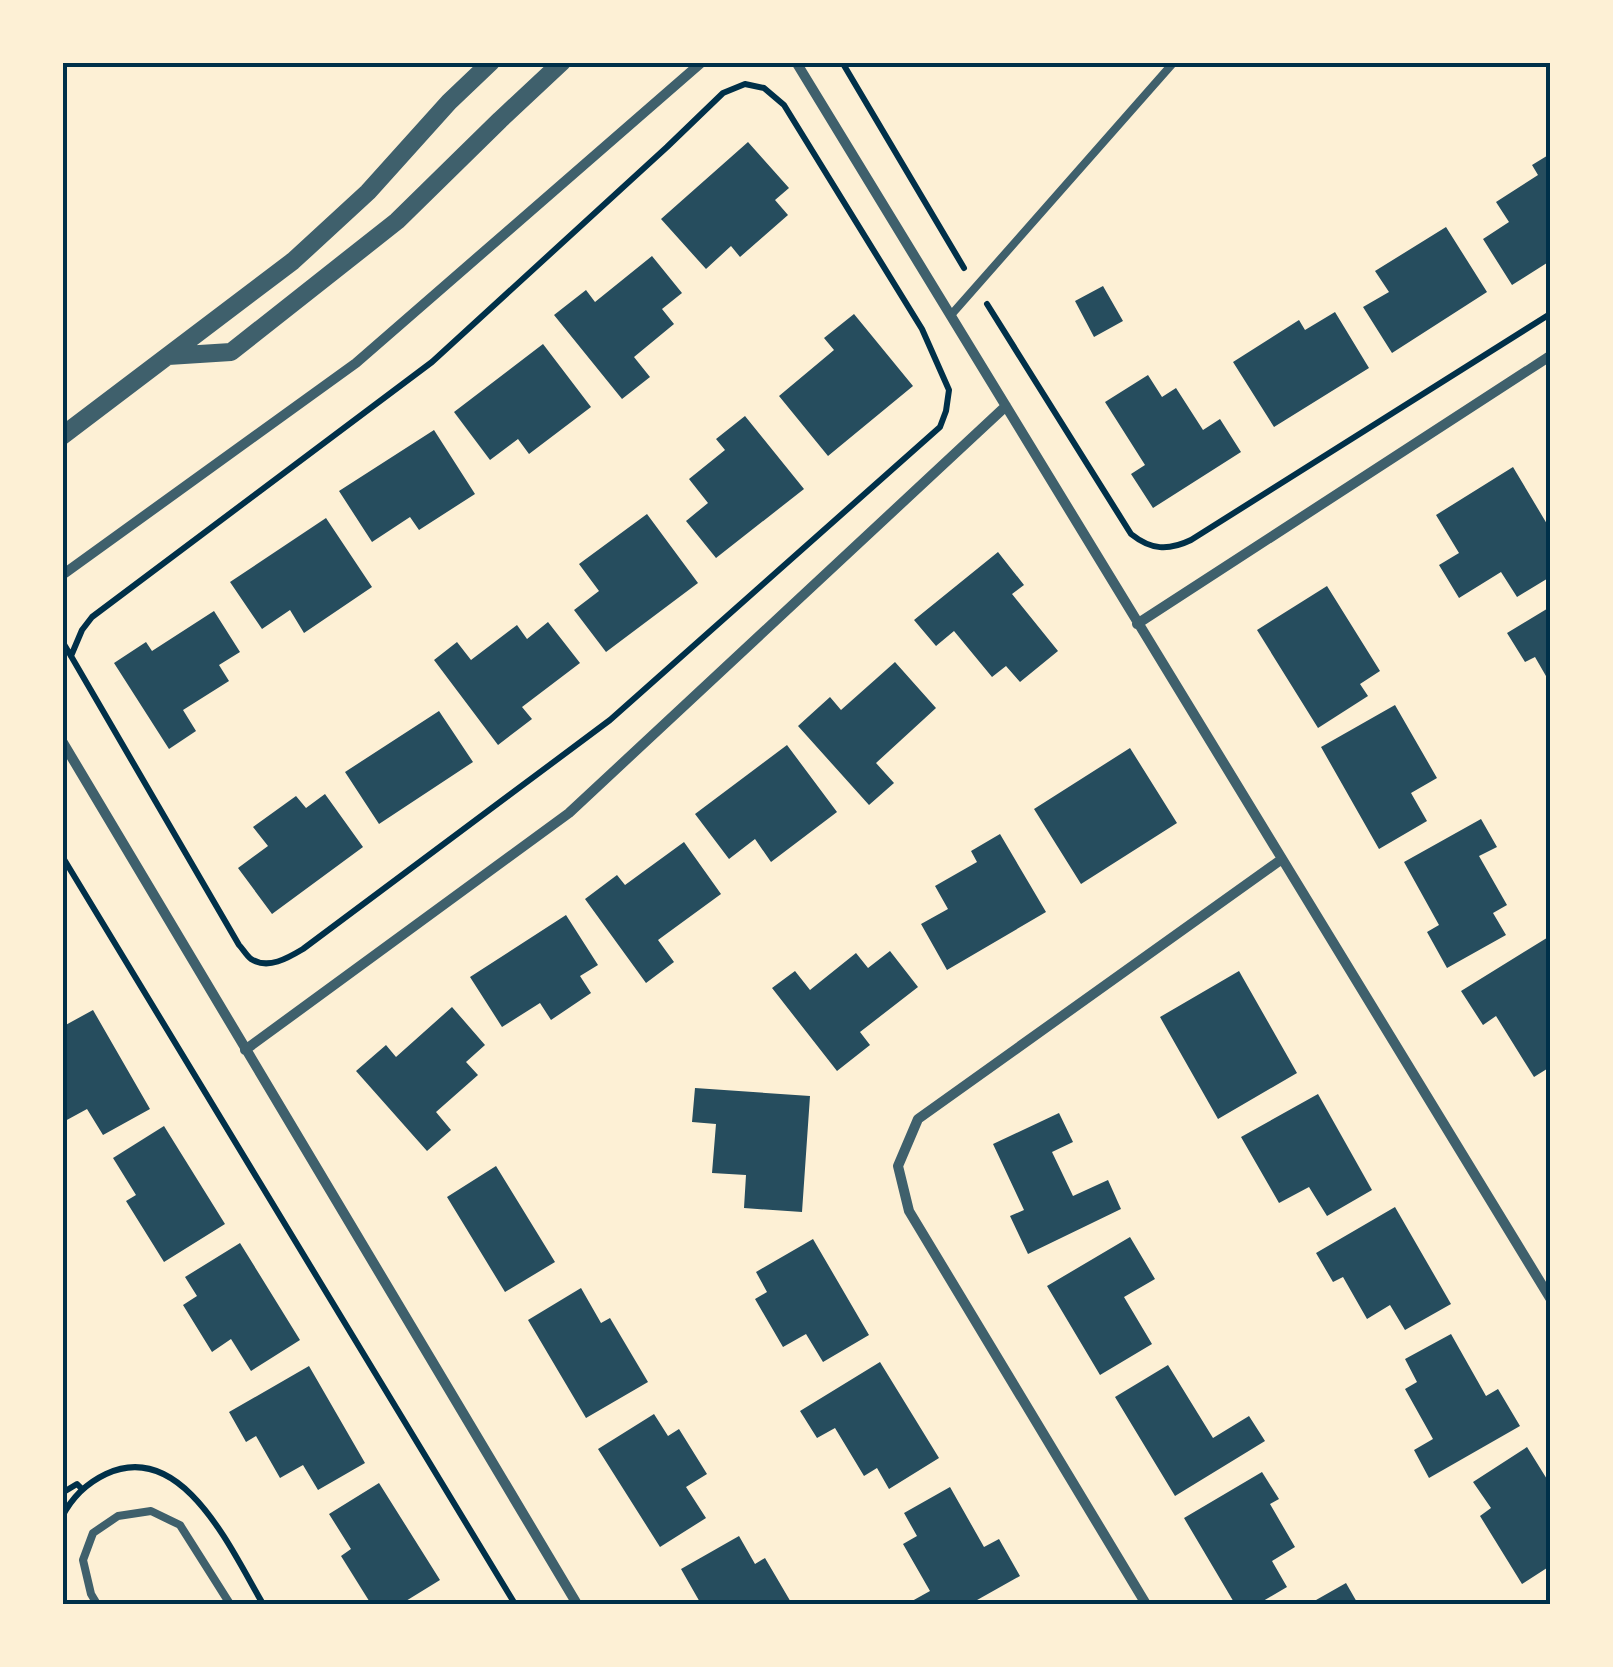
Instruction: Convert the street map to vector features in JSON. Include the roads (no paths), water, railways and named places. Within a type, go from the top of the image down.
[{"type":"street","points":[[62,436],[293,260],[368,192],[491,62]]},
{"type":"street","points":[[168,356],[231,352],[397,222],[562,62]]},
{"type":"street","points":[[65,573],[356,364],[702,62]]},
{"type":"street","points":[[796,62],[1550,1298]]},
{"type":"street","points":[[1137,624],[1550,356]]},
{"type":"street","points":[[246,1050],[568,812],[1006,406]]},
{"type":"street","points":[[62,741],[577,1604]]},
{"type":"street","points":[[1146,1604],[909,1212],[898,1166],[918,1119],[1282,859]]},
{"type":"lane","points":[[952,315],[1174,62]]},
{"type":"lane","points":[[97,1604],[83,1560],[93,1534],[118,1516],[151,1511],[180,1524],[230,1604]]}]
